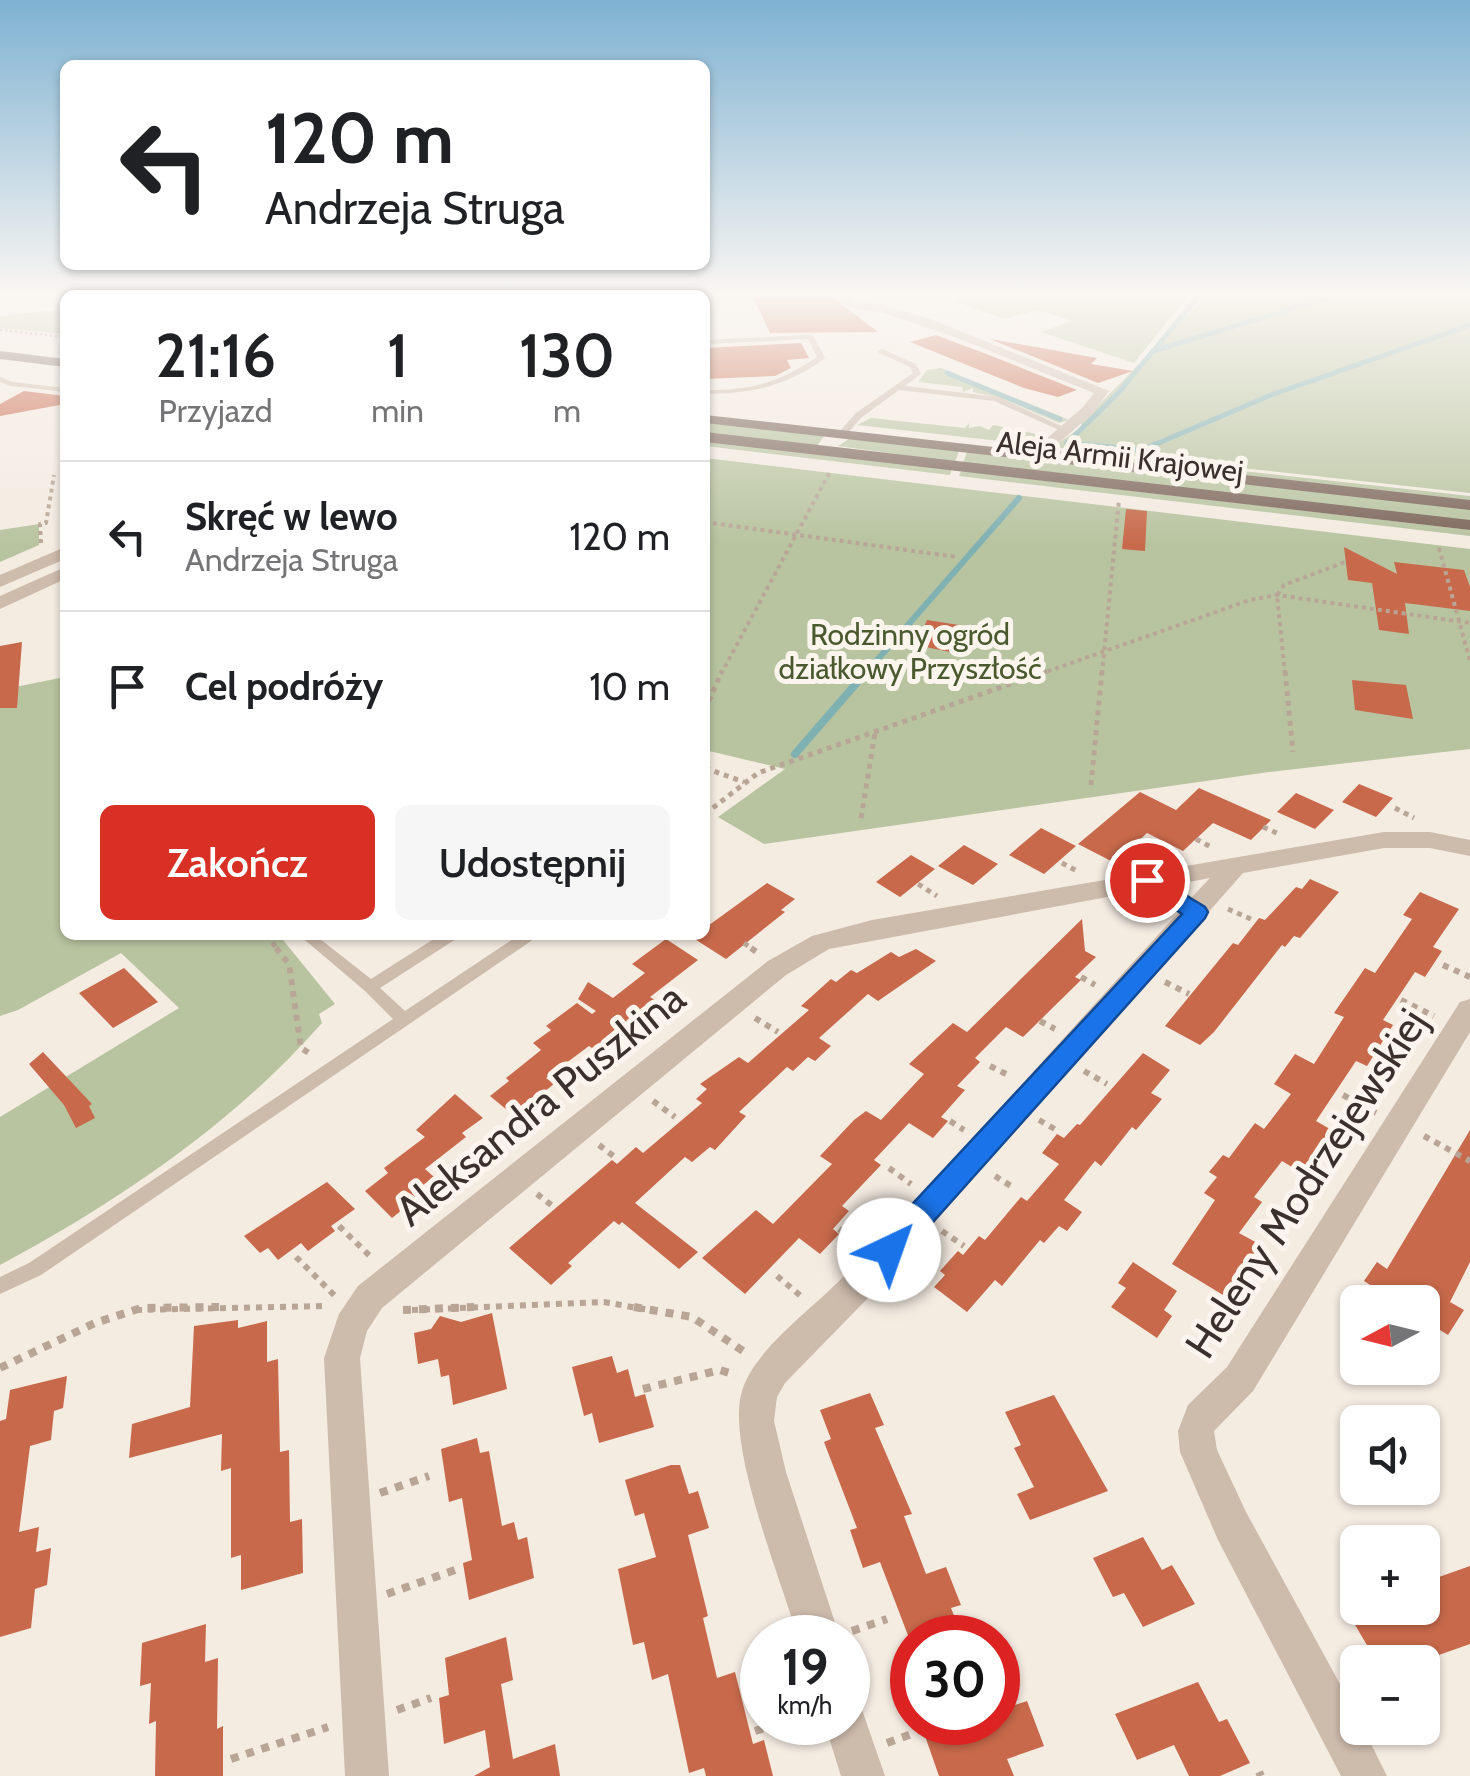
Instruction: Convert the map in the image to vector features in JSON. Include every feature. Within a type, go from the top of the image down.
[{"type":"main road","name":"Aleja Armii Krajowej","points":[[710,419],[1470,506]]},
{"type":"main road","points":[[836,452],[825,441],[842,434]]},
{"type":"main road","name":"Aleja Armii Krajowej","points":[[710,438],[1470,525]]},
{"type":"street","points":[[1035,456],[1102,392],[1072,380]]},
{"type":"street","points":[[0,582],[56,550]]},
{"type":"street","points":[[0,603],[60,574]]},
{"type":"street","name":"Aleksandra Puszkina","points":[[367,1776],[342,1305],[418,1258],[798,953],[844,934],[1384,840],[1430,840],[1470,848]]},
{"type":"street","points":[[813,1615],[767,1472],[756,1421],[759,1393],[768,1378],[855,1288],[1237,864]]},
{"type":"street","points":[[1147,880],[1197,912]]},
{"type":"street","name":"Heleny Modrzejewskiej","points":[[1365,1776],[1232,1526],[1198,1452],[1196,1431],[1210,1408],[1240,1379],[1464,1018]]},
{"type":"street","points":[[853,1745],[863,1776]]},
{"type":"lane","points":[[2,380],[60,389]]},
{"type":"lane","points":[[710,392],[740,393],[776,386],[786,380]]},
{"type":"lane","points":[[842,434],[859,414],[911,380]]},
{"type":"lane","points":[[900,388],[996,400],[1064,429]]},
{"type":"lane","points":[[312,940],[404,1020]]},
{"type":"lane","points":[[370,987],[443,940]]},
{"type":"lane","points":[[0,1286],[35,1270],[522,940]]},
{"type":"path","points":[[710,699],[732,648],[828,474]]},
{"type":"path","points":[[54,476],[46,523],[40,524],[41,545],[56,550]]},
{"type":"path","points":[[1090,786],[1117,517]]},
{"type":"path","points":[[710,523],[957,557]]},
{"type":"path","points":[[1438,548],[1470,662]]},
{"type":"path","points":[[1293,752],[1277,596],[1284,585],[1345,562]]},
{"type":"path","points":[[710,810],[758,774],[1250,600],[1277,596],[1470,623]]},
{"type":"path","points":[[862,818],[875,734]]},
{"type":"path","points":[[710,770],[746,783]]},
{"type":"path","points":[[270,940],[289,964],[301,1048],[332,1068]]},
{"type":"path","points":[[1443,965],[1470,977]]},
{"type":"path","points":[[1401,1000],[1464,1018]]},
{"type":"path","points":[[1343,1095],[1470,1161]]},
{"type":"path","points":[[339,1226],[379,1265]]},
{"type":"path","points":[[296,1257],[342,1305]]},
{"type":"path","points":[[0,1368],[95,1323],[141,1308],[604,1302],[692,1317],[768,1378]]},
{"type":"path","points":[[643,1389],[720,1370],[768,1378]]},
{"type":"path","points":[[350,1503],[429,1476]]},
{"type":"path","points":[[356,1604],[455,1570]]},
{"type":"path","points":[[870,1624],[887,1618]]},
{"type":"path","points":[[231,1759],[336,1725]]},
{"type":"green space","points":[[970,380],[1068,420],[1059,423],[1001,398],[973,392],[973,388],[963,392],[962,387],[918,382]]},
{"type":"green space","points":[[1123,380],[1470,380],[1470,493],[1052,447],[1082,427],[1081,423]]},
{"type":"green space","points":[[871,418],[965,428],[969,423],[969,428],[989,430],[993,425],[1045,436],[1035,445],[857,425]]},
{"type":"green space","points":[[710,423],[824,436],[817,446],[710,434]]},
{"type":"green space","points":[[849,439],[959,451],[955,462],[838,446]]},
{"type":"green space","points":[[710,442],[952,469],[950,475],[710,447]]},
{"type":"green space","points":[[1052,450],[1470,496],[1470,501],[1060,455]]},
{"type":"green space","points":[[967,452],[1470,509],[1470,521],[963,463]]},
{"type":"green space","name":"Rodzinny ogród działkowy Przyszłość","points":[[710,459],[1470,549],[1470,749],[1269,772],[764,844],[718,817],[785,769],[710,751]]},
{"type":"green space","points":[[961,471],[1470,530],[1470,536],[959,476]]},
{"type":"green space","points":[[39,524],[39,545],[0,562],[0,530]]},
{"type":"green space","points":[[60,678],[60,940],[283,940],[335,1004],[319,1014],[322,1023],[287,1060],[212,1127],[88,1215],[0,1265],[0,1117],[179,1008],[121,953],[0,1016],[0,690]]},
{"type":"building","points":[[1004,380],[1051,380],[1077,390],[1058,397]]},
{"type":"building","points":[[24,391],[60,395],[60,405],[0,416],[0,404]]},
{"type":"building","points":[[1126,509],[1147,511],[1145,551],[1122,549]]},
{"type":"building","points":[[1344,547],[1397,574],[1394,562],[1464,570],[1470,587],[1470,611],[1405,603],[1409,634],[1379,630],[1372,583],[1348,580]]},
{"type":"building","points":[[927,620],[959,625],[950,652],[916,645]]},
{"type":"building","points":[[22,642],[17,708],[0,708],[0,646]]},
{"type":"building","points":[[1352,680],[1406,685],[1413,719],[1355,710]]},
{"type":"building","points":[[1359,784],[1393,798],[1376,817],[1342,802]]},
{"type":"building","points":[[1199,788],[1271,820],[1251,840],[1213,823],[1183,851],[1147,833],[1115,863],[1078,844],[1140,792],[1176,810]]},
{"type":"building","points":[[1296,793],[1334,810],[1315,829],[1277,812]]},
{"type":"building","points":[[1041,828],[1076,846],[1044,874],[1009,855]]},
{"type":"building","points":[[964,845],[998,864],[973,885],[938,866]]},
{"type":"building","points":[[911,855],[935,869],[900,897],[876,882]]},
{"type":"building","points":[[1310,879],[1339,892],[1300,938],[1294,936],[1285,947],[1282,945],[1214,1032],[1200,1045],[1165,1026],[1233,943],[1238,945],[1259,918],[1265,920],[1296,887],[1302,889]]},
{"type":"building","points":[[767,883],[795,899],[781,910],[785,912],[726,959],[696,940],[710,940],[710,924]]},
{"type":"building","points":[[1420,892],[1459,909],[1433,947],[1442,951],[1425,977],[1415,972],[1383,1020],[1393,1025],[1367,1066],[1356,1061],[1316,1121],[1335,1132],[1305,1175],[1282,1161],[1254,1197],[1262,1202],[1239,1233],[1259,1244],[1228,1298],[1172,1264],[1215,1200],[1204,1193],[1217,1177],[1209,1172],[1223,1155],[1229,1158],[1255,1123],[1264,1129],[1291,1094],[1274,1084],[1295,1054],[1314,1064],[1344,1017],[1334,1013],[1365,968],[1375,973],[1412,919],[1403,915]]},
{"type":"building","points":[[1082,919],[1085,951],[1096,957],[1075,977],[1081,980],[1023,1037],[1006,1027],[975,1058],[980,1062],[957,1086],[965,1090],[941,1117],[948,1121],[933,1138],[909,1123],[874,1160],[881,1165],[842,1206],[849,1211],[833,1229],[839,1234],[820,1254],[799,1238],[745,1294],[702,1258],[756,1210],[773,1224],[832,1164],[820,1156],[854,1120],[866,1111],[881,1120],[924,1074],[909,1064],[953,1023],[967,1032]]},
{"type":"building","points":[[665,940],[698,960],[650,997],[660,1003],[644,1017],[648,1019],[598,1052],[589,1046],[546,1078],[554,1084],[535,1099],[540,1103],[519,1120],[490,1096],[541,1050],[533,1043],[551,1030],[546,1026],[577,1003],[592,1014],[596,1011],[578,999],[588,982],[613,998],[645,973],[632,964]]},
{"type":"building","points":[[916,949],[936,961],[878,1001],[868,994],[819,1038],[831,1046],[815,1061],[808,1057],[793,1071],[787,1067],[739,1112],[746,1116],[715,1150],[710,1147],[692,1162],[685,1157],[635,1203],[698,1252],[679,1269],[622,1222],[619,1225],[614,1221],[568,1263],[572,1266],[551,1285],[509,1248],[612,1160],[617,1164],[636,1147],[643,1153],[702,1103],[696,1099],[707,1089],[700,1084],[739,1057],[748,1063],[809,1010],[801,1006],[831,979],[836,982],[851,970],[857,973],[891,952],[899,957]]},
{"type":"building","points":[[124,968],[158,1002],[113,1028],[79,993]]},
{"type":"building","points":[[43,1052],[92,1104],[89,1106],[95,1118],[76,1128],[64,1105],[29,1064]]},
{"type":"building","points":[[1143,1053],[1170,1070],[1151,1093],[1162,1099],[1136,1130],[1132,1127],[1101,1166],[1095,1161],[1064,1200],[1082,1212],[1067,1231],[1059,1226],[1044,1243],[1040,1240],[1002,1286],[995,1280],[967,1312],[934,1287],[945,1275],[940,1271],[958,1251],[963,1255],[979,1236],[985,1240],[1021,1197],[1027,1201],[1059,1164],[1042,1153],[1057,1134],[1064,1138],[1080,1125]]},
{"type":"building","points":[[455,1094],[483,1118],[462,1133],[466,1137],[425,1169],[434,1177],[412,1193],[417,1198],[392,1218],[365,1191],[388,1173],[384,1168],[425,1137],[416,1130]]},
{"type":"building","points":[[1470,1130],[1470,1262],[1450,1302],[1464,1310],[1448,1335],[1440,1330],[1440,1285],[1370,1285],[1364,1281],[1377,1262],[1387,1269]]},
{"type":"building","points":[[327,1182],[355,1209],[331,1226],[335,1231],[308,1251],[301,1243],[278,1260],[268,1248],[260,1253],[244,1236]]},
{"type":"building","points":[[1133,1262],[1177,1291],[1164,1310],[1172,1316],[1157,1338],[1111,1307],[1126,1288],[1118,1283]]},
{"type":"building","points":[[492,1313],[507,1389],[453,1405],[449,1375],[441,1377],[438,1359],[418,1364],[414,1333],[431,1329],[440,1316],[461,1322]]},
{"type":"building","points":[[238,1320],[238,1328],[267,1321],[267,1362],[278,1359],[280,1452],[289,1450],[290,1522],[302,1519],[303,1573],[241,1590],[241,1555],[231,1558],[231,1468],[221,1471],[222,1434],[129,1458],[132,1424],[190,1407],[194,1326]]},
{"type":"building","points":[[612,1356],[617,1373],[628,1369],[635,1397],[645,1394],[654,1427],[599,1443],[592,1413],[584,1416],[572,1367]]},
{"type":"building","points":[[67,1376],[63,1408],[54,1411],[51,1440],[30,1446],[19,1532],[39,1527],[36,1552],[51,1548],[47,1585],[35,1589],[31,1628],[0,1637],[0,1421],[6,1419],[10,1390]]},
{"type":"building","points":[[870,1393],[884,1425],[875,1428],[912,1514],[904,1516],[926,1574],[946,1567],[961,1605],[951,1608],[954,1615],[900,1615],[880,1562],[863,1568],[850,1530],[857,1528],[824,1442],[831,1439],[820,1410]]},
{"type":"building","points":[[1054,1395],[1108,1491],[1030,1520],[1017,1494],[1034,1487],[1014,1448],[1021,1445],[1005,1412]]},
{"type":"building","points":[[477,1438],[480,1453],[489,1451],[502,1526],[514,1522],[518,1540],[527,1537],[534,1578],[469,1600],[463,1563],[472,1560],[462,1498],[449,1502],[441,1449]]},
{"type":"building","points":[[680,1465],[689,1494],[698,1491],[709,1528],[688,1535],[708,1616],[703,1618],[717,1678],[735,1672],[740,1692],[740,1745],[765,1745],[773,1776],[706,1776],[704,1768],[689,1773],[668,1674],[652,1680],[644,1642],[633,1645],[618,1569],[656,1557],[644,1513],[635,1516],[625,1480]]},
{"type":"building","points":[[1143,1537],[1162,1570],[1172,1565],[1195,1604],[1143,1627],[1124,1593],[1113,1597],[1093,1558]]},
{"type":"building","points":[[1470,1566],[1470,1644],[1440,1655],[1440,1645],[1367,1645],[1355,1625],[1440,1625],[1440,1577]]},
{"type":"building","points":[[206,1624],[205,1662],[218,1658],[217,1729],[223,1726],[223,1776],[155,1776],[156,1721],[149,1724],[151,1683],[140,1686],[142,1643]]},
{"type":"building","points":[[506,1637],[513,1680],[501,1684],[513,1759],[555,1744],[560,1776],[474,1776],[490,1767],[485,1730],[444,1744],[439,1698],[449,1695],[445,1658]]},
{"type":"building","points":[[1198,1682],[1219,1722],[1227,1719],[1250,1763],[1220,1776],[1189,1776],[1174,1745],[1137,1760],[1115,1714]]},
{"type":"building","points":[[1027,1701],[1044,1746],[1007,1759],[1014,1776],[939,1776],[928,1745],[1020,1745],[1020,1703]]},
{"type":"waterway","points":[[964,380],[1060,419]]},
{"type":"waterway","points":[[1129,380],[1067,443],[1142,450],[1314,380]]},
{"type":"waterway","points":[[865,674],[1019,498]]},
{"type":"waterway","points":[[795,754],[867,671]]},
{"type":"route","points":[[889,1250],[1197,912],[1147,880]]}]
